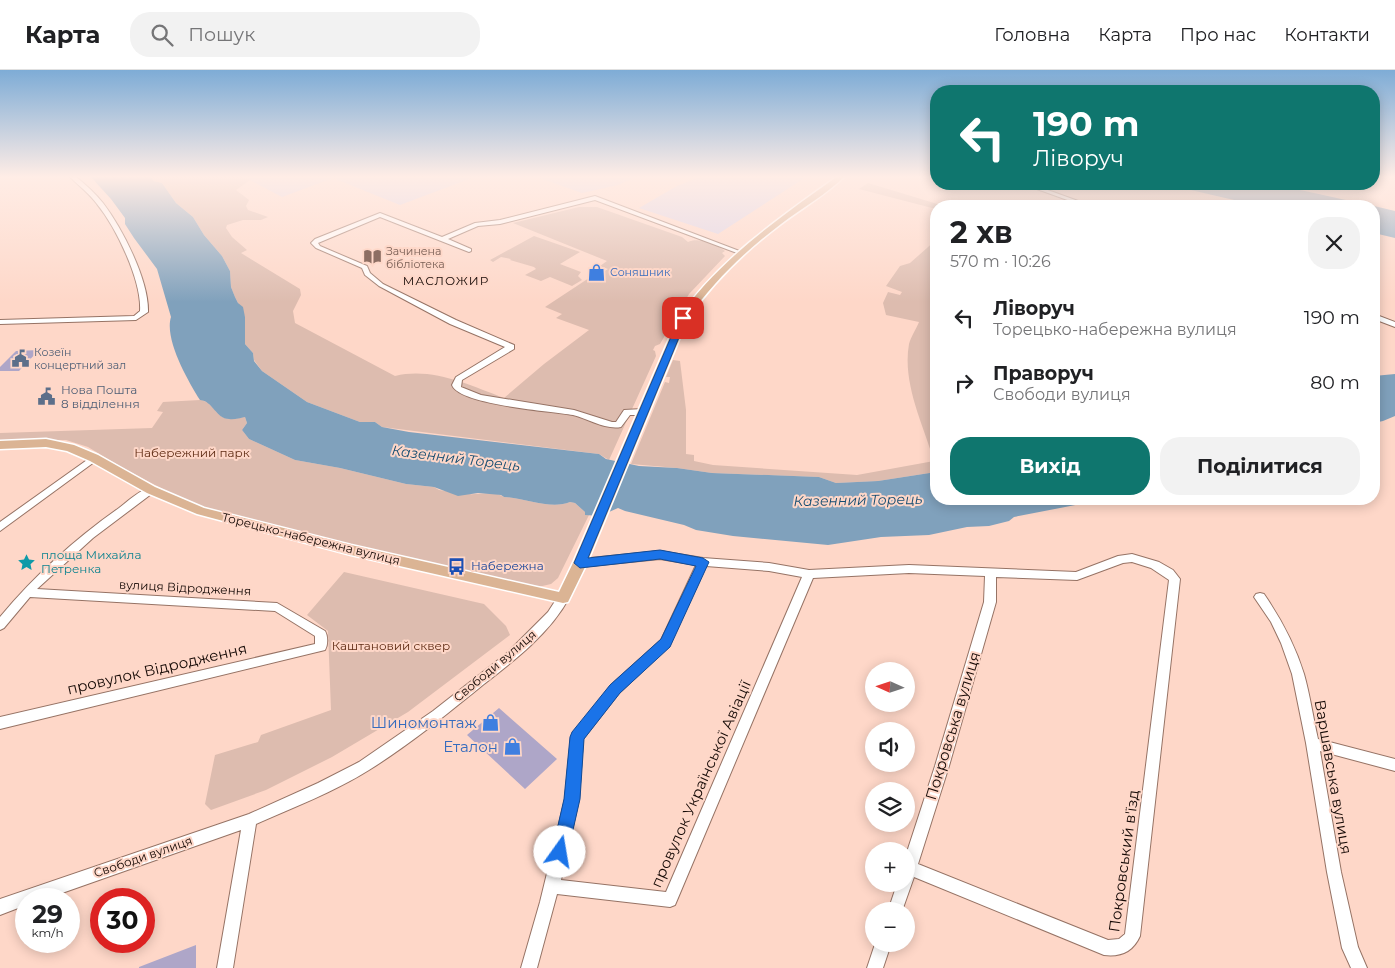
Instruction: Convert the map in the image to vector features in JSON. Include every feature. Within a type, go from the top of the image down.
[{"type":"main road","name":"Свободи вулиця","points":[[563,598],[580,563],[588,540],[683,318],[702,292],[739,252],[785,218]]},
{"type":"main road","name":"Торецько-набережна вулиця","points":[[0,445],[46,443],[70,448],[94,458],[151,490],[201,511],[352,550],[563,598]]},
{"type":"street","points":[[0,322],[136,318],[141,316],[145,308],[141,283],[109,218]]},
{"type":"street","points":[[373,218],[317,240],[314,243],[364,267],[367,274],[381,285],[453,322],[511,347],[459,379],[456,384],[457,388],[468,394],[492,400],[578,414],[610,425],[618,425],[627,412],[643,412]]},
{"type":"street","points":[[387,218],[469,250]]},
{"type":"street","points":[[443,240],[477,224],[500,222],[516,218]]},
{"type":"street","points":[[648,218],[739,252]]},
{"type":"street","points":[[1380,319],[1395,325]]},
{"type":"street","points":[[0,526],[94,458]]},
{"type":"street","points":[[0,625],[27,593],[52,568],[102,525],[151,490]]},
{"type":"street","points":[[580,563],[660,555],[703,562],[769,567],[809,574],[909,569],[991,572]]},
{"type":"street","name":"Покровський в'їзд","points":[[915,876],[1104,947],[1120,948],[1130,941],[1132,936],[1175,579],[1155,565],[1132,558],[1122,559],[1077,576],[991,572]]},
{"type":"street","points":[[529,968],[552,886],[572,799],[577,737],[615,689],[665,643],[703,562]]},
{"type":"street","name":"Покровська вулиця","points":[[915,850],[990,602],[991,572]]},
{"type":"street","name":"провулок Української Авіації","points":[[552,886],[670,900],[809,574]]},
{"type":"street","name":"вулиця Відродження","points":[[27,593],[277,607],[321,634],[322,647]]},
{"type":"street","name":"Варшавська вулиця","points":[[1260,597],[1275,619],[1287,643],[1298,674],[1336,881],[1350,948],[1359,968]]},
{"type":"street","name":"Свободи вулиця","points":[[0,908],[250,820],[314,792],[364,766],[437,715],[527,641],[552,615],[563,598]]},
{"type":"street","name":"провулок Відродження","points":[[0,723],[322,647]]},
{"type":"street","points":[[1312,743],[1395,765]]},
{"type":"street","points":[[225,968],[250,820]]},
{"type":"street","points":[[875,968],[880,952]]},
{"type":"shaded area","points":[[669,218],[743,218],[718,234]]},
{"type":"green space","points":[[194,218],[266,218],[261,220],[243,220],[227,225],[226,228],[232,237],[247,250],[241,253],[300,289],[301,295],[293,311],[295,323],[395,376],[423,374],[437,376],[464,383],[504,398],[544,364],[589,330],[556,318],[562,314],[545,307],[589,278],[592,279],[608,269],[600,266],[607,261],[513,223],[534,218],[628,218],[682,237],[688,242],[697,240],[712,244],[725,251],[722,253],[725,256],[689,294],[660,344],[655,346],[653,350],[656,356],[609,460],[599,454],[382,427],[375,422],[360,422],[307,402],[262,371],[254,360],[253,353],[245,344],[245,317],[231,287],[230,271],[222,256],[204,235]]},
{"type":"green space","points":[[534,236],[580,252],[560,264],[581,272],[578,276],[582,280],[572,286],[550,277],[541,281],[525,275],[536,269],[534,267],[501,257],[493,262],[490,260]]},
{"type":"green space","points":[[930,245],[930,449],[908,374],[909,344],[919,322],[886,315],[883,303],[888,292],[900,295],[902,292],[886,286],[900,266],[910,263]]},
{"type":"green space","points":[[673,360],[680,361],[686,410],[686,454],[694,455],[694,461],[713,465],[857,475],[930,462],[930,473],[878,481],[836,483],[819,477],[712,473],[631,464],[665,382],[669,383],[670,377],[666,377]]},
{"type":"green space","name":"Набережний парк","points":[[200,400],[208,403],[225,418],[245,417],[247,423],[242,430],[249,439],[295,460],[340,468],[406,484],[434,487],[439,490],[468,494],[496,494],[555,505],[570,502],[575,503],[585,512],[585,515],[589,515],[558,578],[551,584],[538,587],[367,550],[204,508],[172,494],[88,447],[66,440],[0,440],[0,433],[152,428],[163,412],[157,411],[163,402]]},
{"type":"green space","name":"Каштановий сквер","points":[[344,572],[484,604],[506,626],[510,635],[408,712],[332,757],[266,790],[211,810],[205,804],[215,755],[258,742],[261,735],[331,710],[328,631],[307,615]]},
{"type":"water","name":"Казенний Торець","points":[[125,218],[194,218],[204,235],[222,256],[230,271],[231,287],[238,303],[243,307],[245,344],[253,353],[254,361],[262,371],[307,402],[360,422],[375,422],[382,427],[409,432],[599,454],[606,459],[639,466],[677,468],[712,473],[819,477],[836,483],[878,481],[930,473],[930,505],[1075,505],[1014,517],[1009,521],[989,526],[967,527],[929,535],[881,537],[828,545],[733,536],[696,530],[684,525],[618,508],[600,516],[585,515],[585,512],[575,503],[570,502],[555,505],[501,495],[478,493],[458,496],[434,487],[406,484],[340,468],[295,460],[249,439],[242,430],[247,423],[245,417],[225,418],[208,403],[200,400],[178,360],[174,348],[171,337],[171,317],[157,269],[125,224]]},
{"type":"water","points":[[1380,218],[1395,218],[1395,238],[1380,234]]},
{"type":"water","points":[[1395,374],[1395,416],[1380,422],[1380,375]]},
{"type":"building","name":"Козеїн концертний зал","points":[[39,350],[19,371],[0,371],[0,367],[16,351]]},
{"type":"building","name":"Еталон","points":[[499,708],[557,759],[525,789],[467,735]]},
{"type":"building","points":[[196,945],[196,968],[139,968],[139,967]]},
{"type":"place","name":"Зачинена бібліотека","points":[[372,257]]},
{"type":"place","name":"Соняшник","points":[[596,272]]},
{"type":"place","name":"Козеїн концертний зал","points":[[20,358]]},
{"type":"place","name":"Нова Пошта 8 відділення","points":[[47,397]]},
{"type":"place","name":"площа Михайла Петренка","points":[[27,562]]},
{"type":"place","name":"Набережна","points":[[457,566]]},
{"type":"place","name":"Шиномонтаж","points":[[491,723]]},
{"type":"place","name":"Еталон","points":[[512,747]]},
{"type":"district","name":"МАСЛОЖИР","points":[[446,281]]},
{"type":"route","points":[[560,852],[572,799],[577,737],[615,689],[665,643],[703,562],[660,555],[580,563],[588,540],[683,318]]}]
